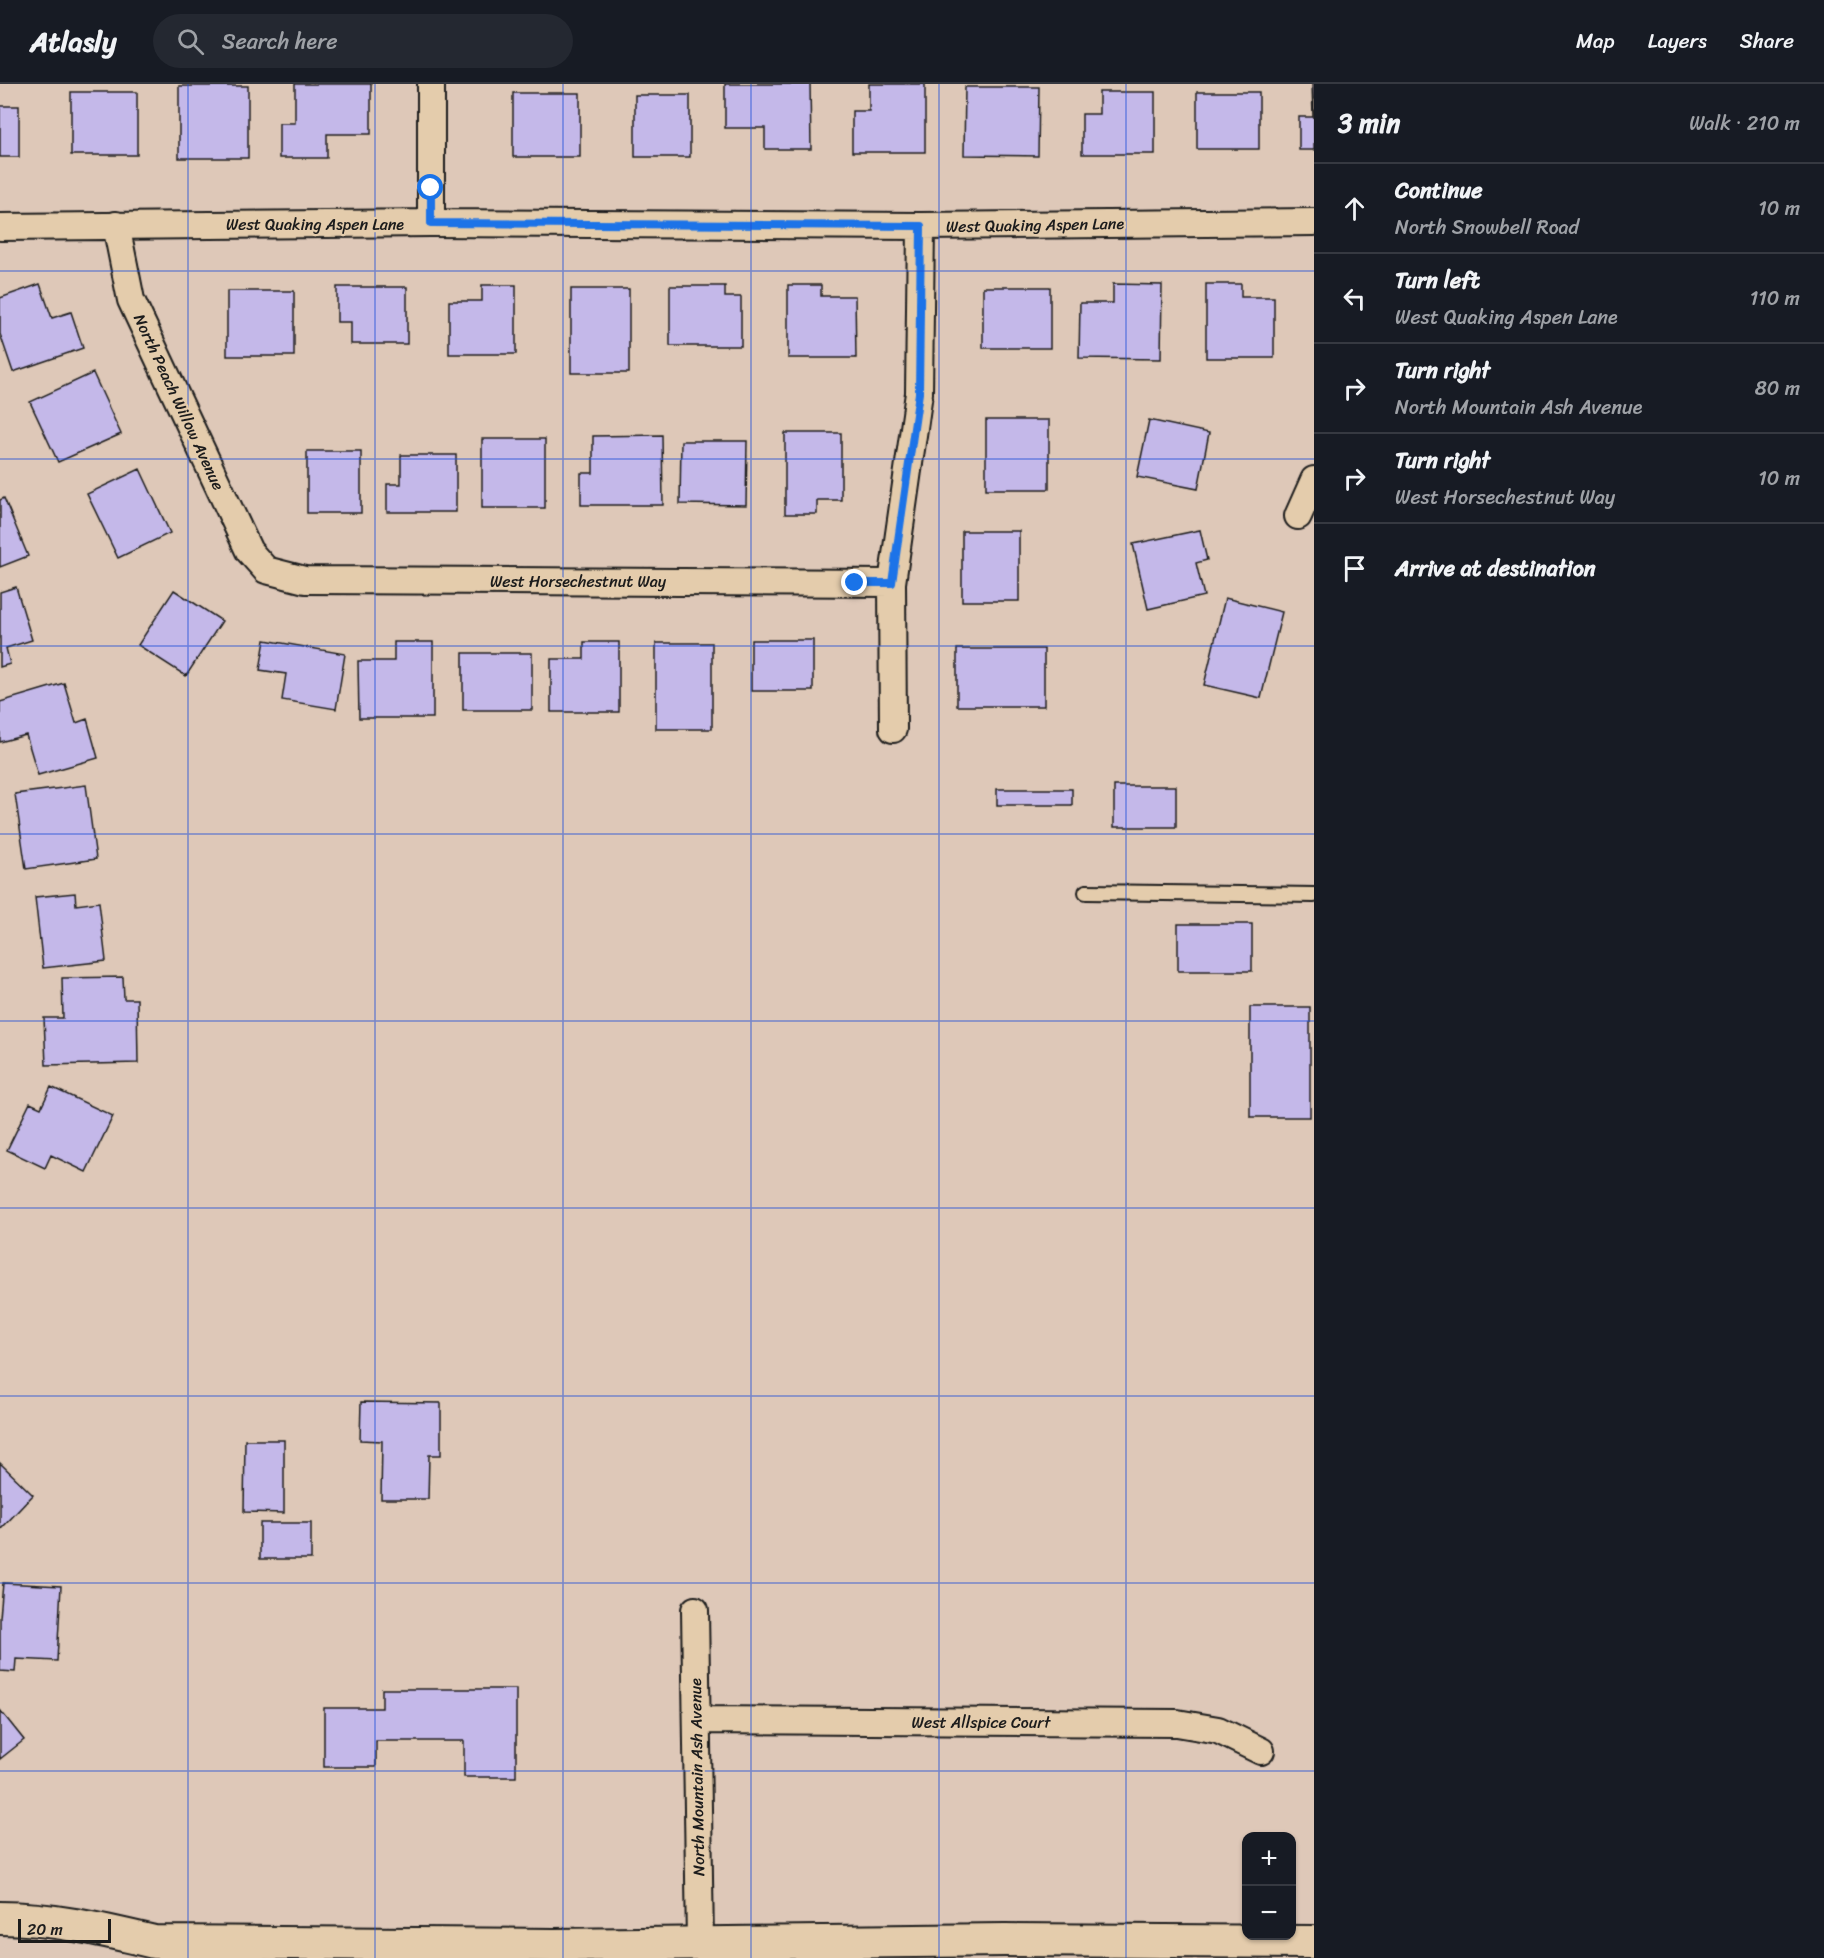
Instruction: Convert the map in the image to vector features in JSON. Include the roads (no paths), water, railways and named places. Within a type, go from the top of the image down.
[{"type":"street","points":[[431,84],[431,223]]},
{"type":"street","name":"West Quaking Aspen Lane","points":[[0,227],[431,223],[921,226],[1314,222]]},
{"type":"street","name":"North Peach Willow Avenue","points":[[116,225],[131,300],[249,551],[266,570]]},
{"type":"street","points":[[894,729],[892,583],[919,393],[921,226]]},
{"type":"street","points":[[1298,516],[1314,480]]},
{"type":"street","name":"West Horsechestnut Way","points":[[266,570],[305,580],[892,583]]},
{"type":"street","name":"North Mountain Ash Avenue","points":[[695,1610],[700,1943]]},
{"type":"street","name":"West Allspice Court","points":[[697,1720],[1177,1723],[1218,1730],[1261,1751]]},
{"type":"street","points":[[0,1918],[28,1918],[93,1928],[154,1942],[700,1943],[994,1940],[1314,1942]]},
{"type":"lane","points":[[1086,892],[1314,895]]}]
